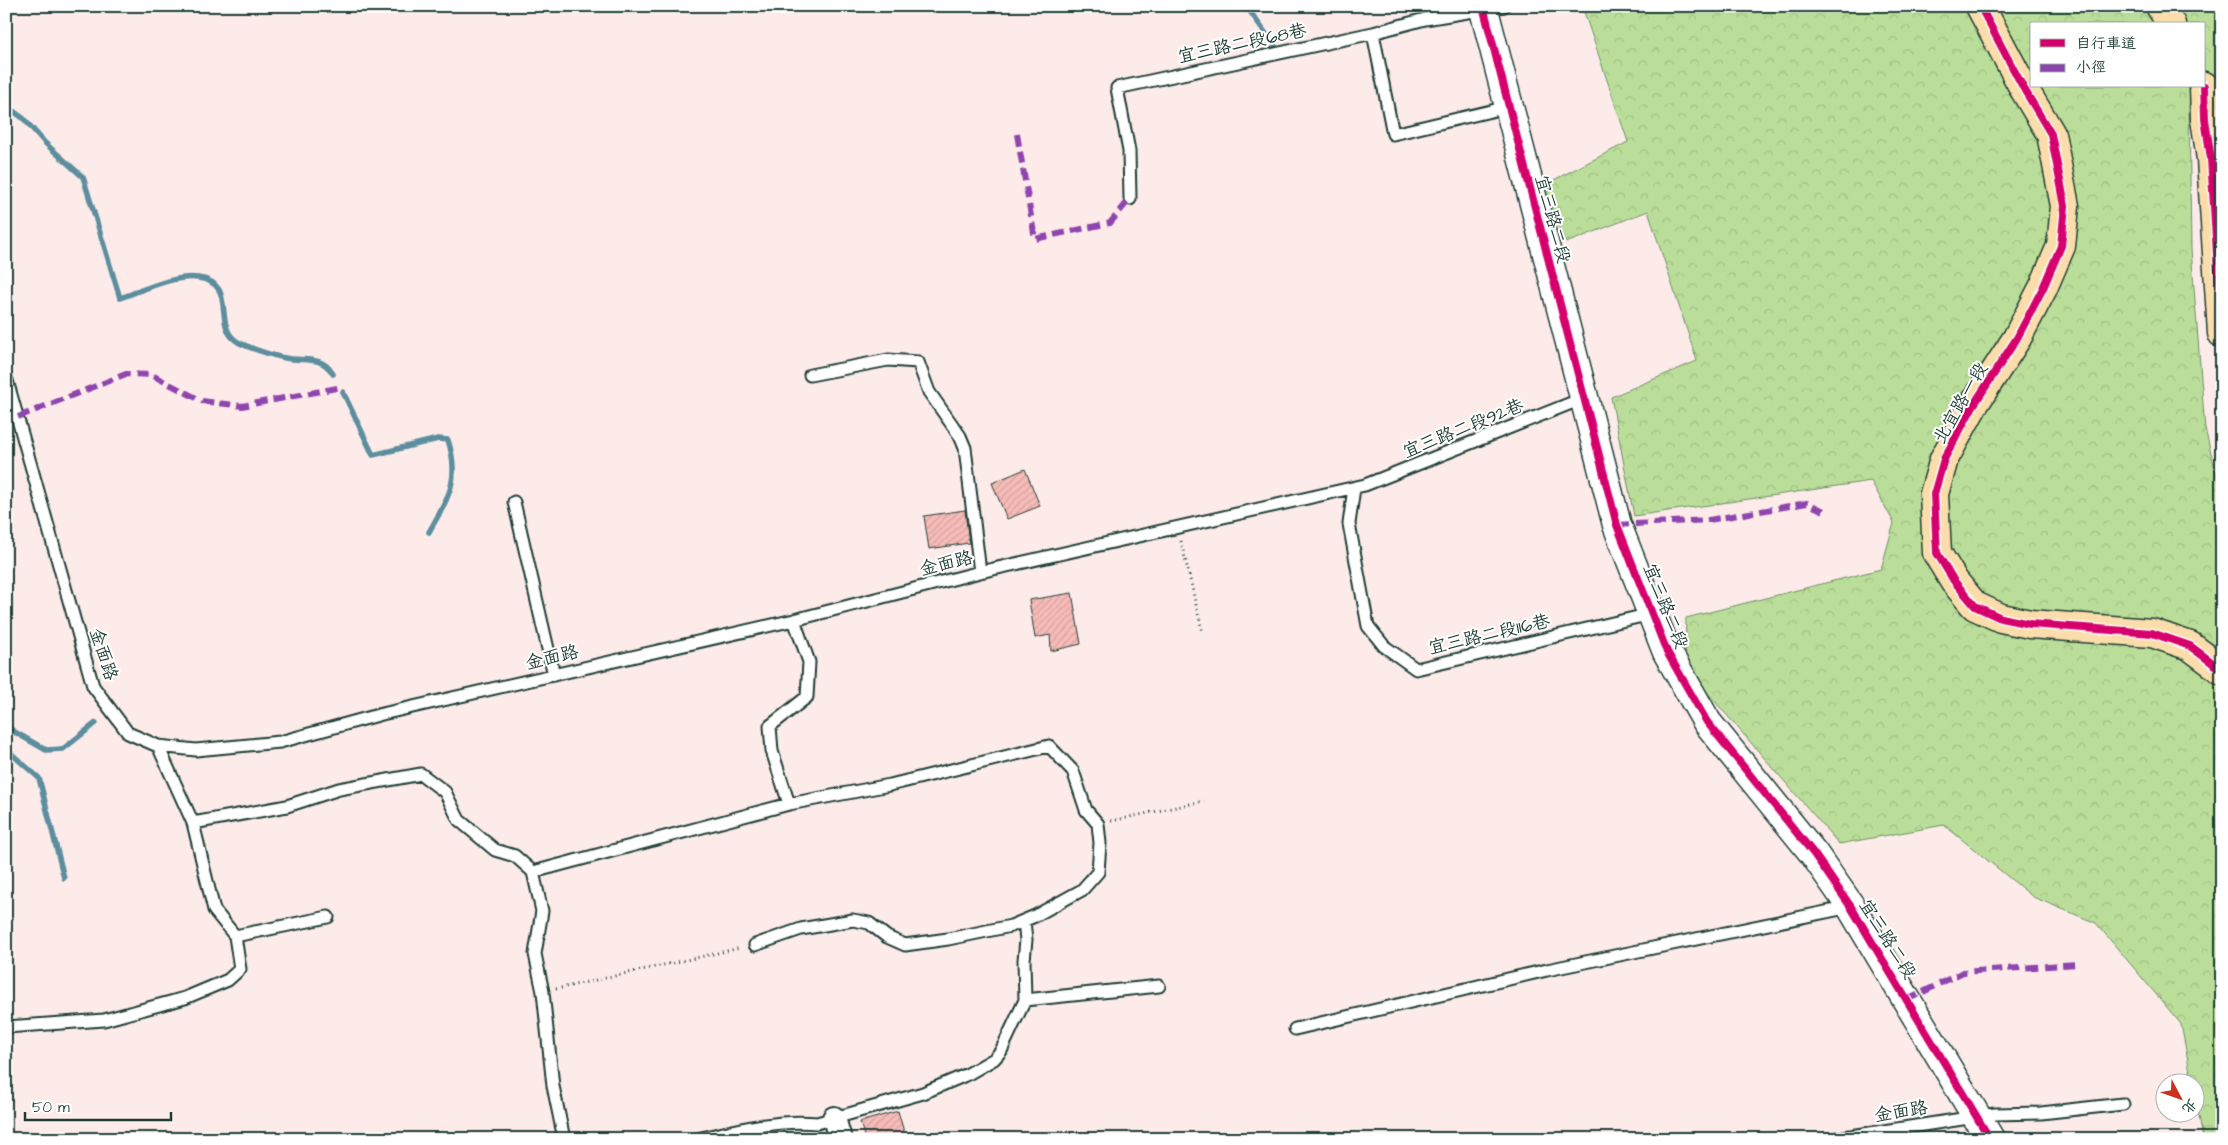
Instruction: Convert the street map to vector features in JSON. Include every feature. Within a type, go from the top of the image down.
[{"type":"main road","name":"北宜路一段","points":[[1980,6],[2024,89],[2051,134],[2065,206],[2060,246],[2043,288],[2017,338],[1973,406],[1944,460],[1934,494],[1937,553],[1954,581],[1975,606],[2001,618],[2030,624],[2152,634],[2190,646],[2222,670]]},
{"type":"main road","points":[[2160,6],[2170,22]]},
{"type":"main road","points":[[2204,88],[2205,119],[2211,158],[2222,333]]},
{"type":"street","name":"宜三路二段","points":[[1490,8],[1508,107],[1617,525],[1667,652],[1707,722],[1814,854],[1851,907],[1983,1128]]},
{"type":"lane","name":"宜三路二段68巷","points":[[1130,199],[1129,151],[1117,88],[1373,33],[1425,19],[1490,8]]},
{"type":"lane","points":[[1373,33],[1393,134],[1508,107]]},
{"type":"lane","points":[[810,375],[888,360],[918,362],[929,392],[960,436],[965,448],[980,572]]},
{"type":"lane","name":"金面路","points":[[6,377],[93,686],[128,733],[158,746],[196,750],[280,742],[382,714],[794,620],[980,572],[1354,488]]},
{"type":"lane","name":"宜三路二段92巷","points":[[1354,488],[1584,398]]},
{"type":"lane","name":"宜三路二段116巷","points":[[1354,488],[1349,524],[1368,626],[1384,646],[1416,669],[1651,614]]},
{"type":"lane","points":[[514,502],[554,675]]},
{"type":"lane","points":[[789,804],[772,751],[770,726],[807,697],[809,662],[794,620]]},
{"type":"lane","points":[[6,1027],[104,1020],[185,998],[228,980],[240,969],[235,936],[214,910],[193,823],[158,746]]},
{"type":"lane","points":[[533,872],[789,804],[890,785],[1049,746],[1073,771],[1086,810],[1098,824],[1100,843],[1098,872],[1082,890],[1011,926],[948,939],[905,945],[886,936],[869,923],[853,920],[801,929],[754,945]]},
{"type":"lane","points":[[193,823],[287,806],[339,789],[421,774],[444,792],[459,820],[495,850],[515,856],[533,872],[542,912],[535,954],[543,992],[553,1086],[564,1139]]},
{"type":"lane","points":[[1295,1028],[1547,970],[1851,907]]},
{"type":"lane","points":[[235,936],[328,917]]},
{"type":"lane","points":[[698,1139],[744,1129],[801,1121],[837,1128],[968,1074],[994,1059],[1002,1050],[1025,1000],[1024,960],[1026,940],[1024,921]]},
{"type":"lane","points":[[1025,1000],[1158,986]]},
{"type":"lane","name":"金面路","points":[[1831,1139],[1983,1128],[1995,1114],[2041,1113],[2123,1104]]},
{"type":"path","points":[[1178,528],[1202,630]]},
{"type":"path","points":[[1098,824],[1204,801]]},
{"type":"path","points":[[543,992],[754,945]]},
{"type":"green space","points":[[1582,6],[2222,6],[2222,87],[2189,104],[2191,249],[2205,429],[2222,496],[2222,1139],[2203,1139],[2200,1122],[2206,1122],[2206,1072],[2190,1072],[2181,1024],[2096,923],[2033,897],[1944,825],[1839,844],[1685,667],[1686,618],[1881,569],[1894,523],[1871,481],[1634,516],[1611,397],[1697,361],[1648,211],[1566,243],[1540,187],[1628,142]]},
{"type":"building","points":[[1025,469],[1040,506],[1007,519],[992,483]]},
{"type":"building","points":[[965,510],[969,543],[929,549],[924,516]]},
{"type":"building","points":[[1072,593],[1081,644],[1051,651],[1050,635],[1035,638],[1029,600]]},
{"type":"building","points":[[898,1111],[906,1139],[865,1139],[860,1122]]},
{"type":"waterway","points":[[1246,6],[1275,46]]},
{"type":"waterway","points":[[6,106],[23,118],[45,143],[83,177],[120,298],[178,279],[198,278],[210,282],[218,288],[222,296],[226,326],[230,335],[238,342],[280,357],[318,361],[329,368],[333,374]]},
{"type":"waterway","points":[[343,392],[373,455],[438,439],[448,440],[452,454],[453,478],[447,498],[429,532]]},
{"type":"waterway","points":[[6,724],[13,731],[46,750],[63,749],[96,723]]},
{"type":"waterway","points":[[6,749],[39,778],[64,878]]},
{"type":"marked path","points":[[1017,134],[1035,239],[1110,223],[1130,199]]},
{"type":"marked path","points":[[18,417],[126,374],[152,375],[202,401],[242,406],[342,387]]},
{"type":"marked path","points":[[1617,525],[1709,520],[1807,503],[1824,511]]},
{"type":"marked path","points":[[1907,1000],[1963,972],[2077,964]]},
{"type":"cycle path","points":[[1483,6],[1617,525],[1667,652],[1707,722],[1814,854],[1851,907],[1990,1139]]},
{"type":"cycle path","points":[[1980,6],[2024,89],[2051,134],[2065,206],[2061,246],[2043,288],[2017,338],[1973,406],[1944,459],[1934,494],[1937,553],[1954,581],[1975,606],[2001,618],[2030,624],[2152,633],[2190,646],[2222,670]]},
{"type":"cycle path","points":[[2204,88],[2205,119],[2211,159],[2222,333]]}]
